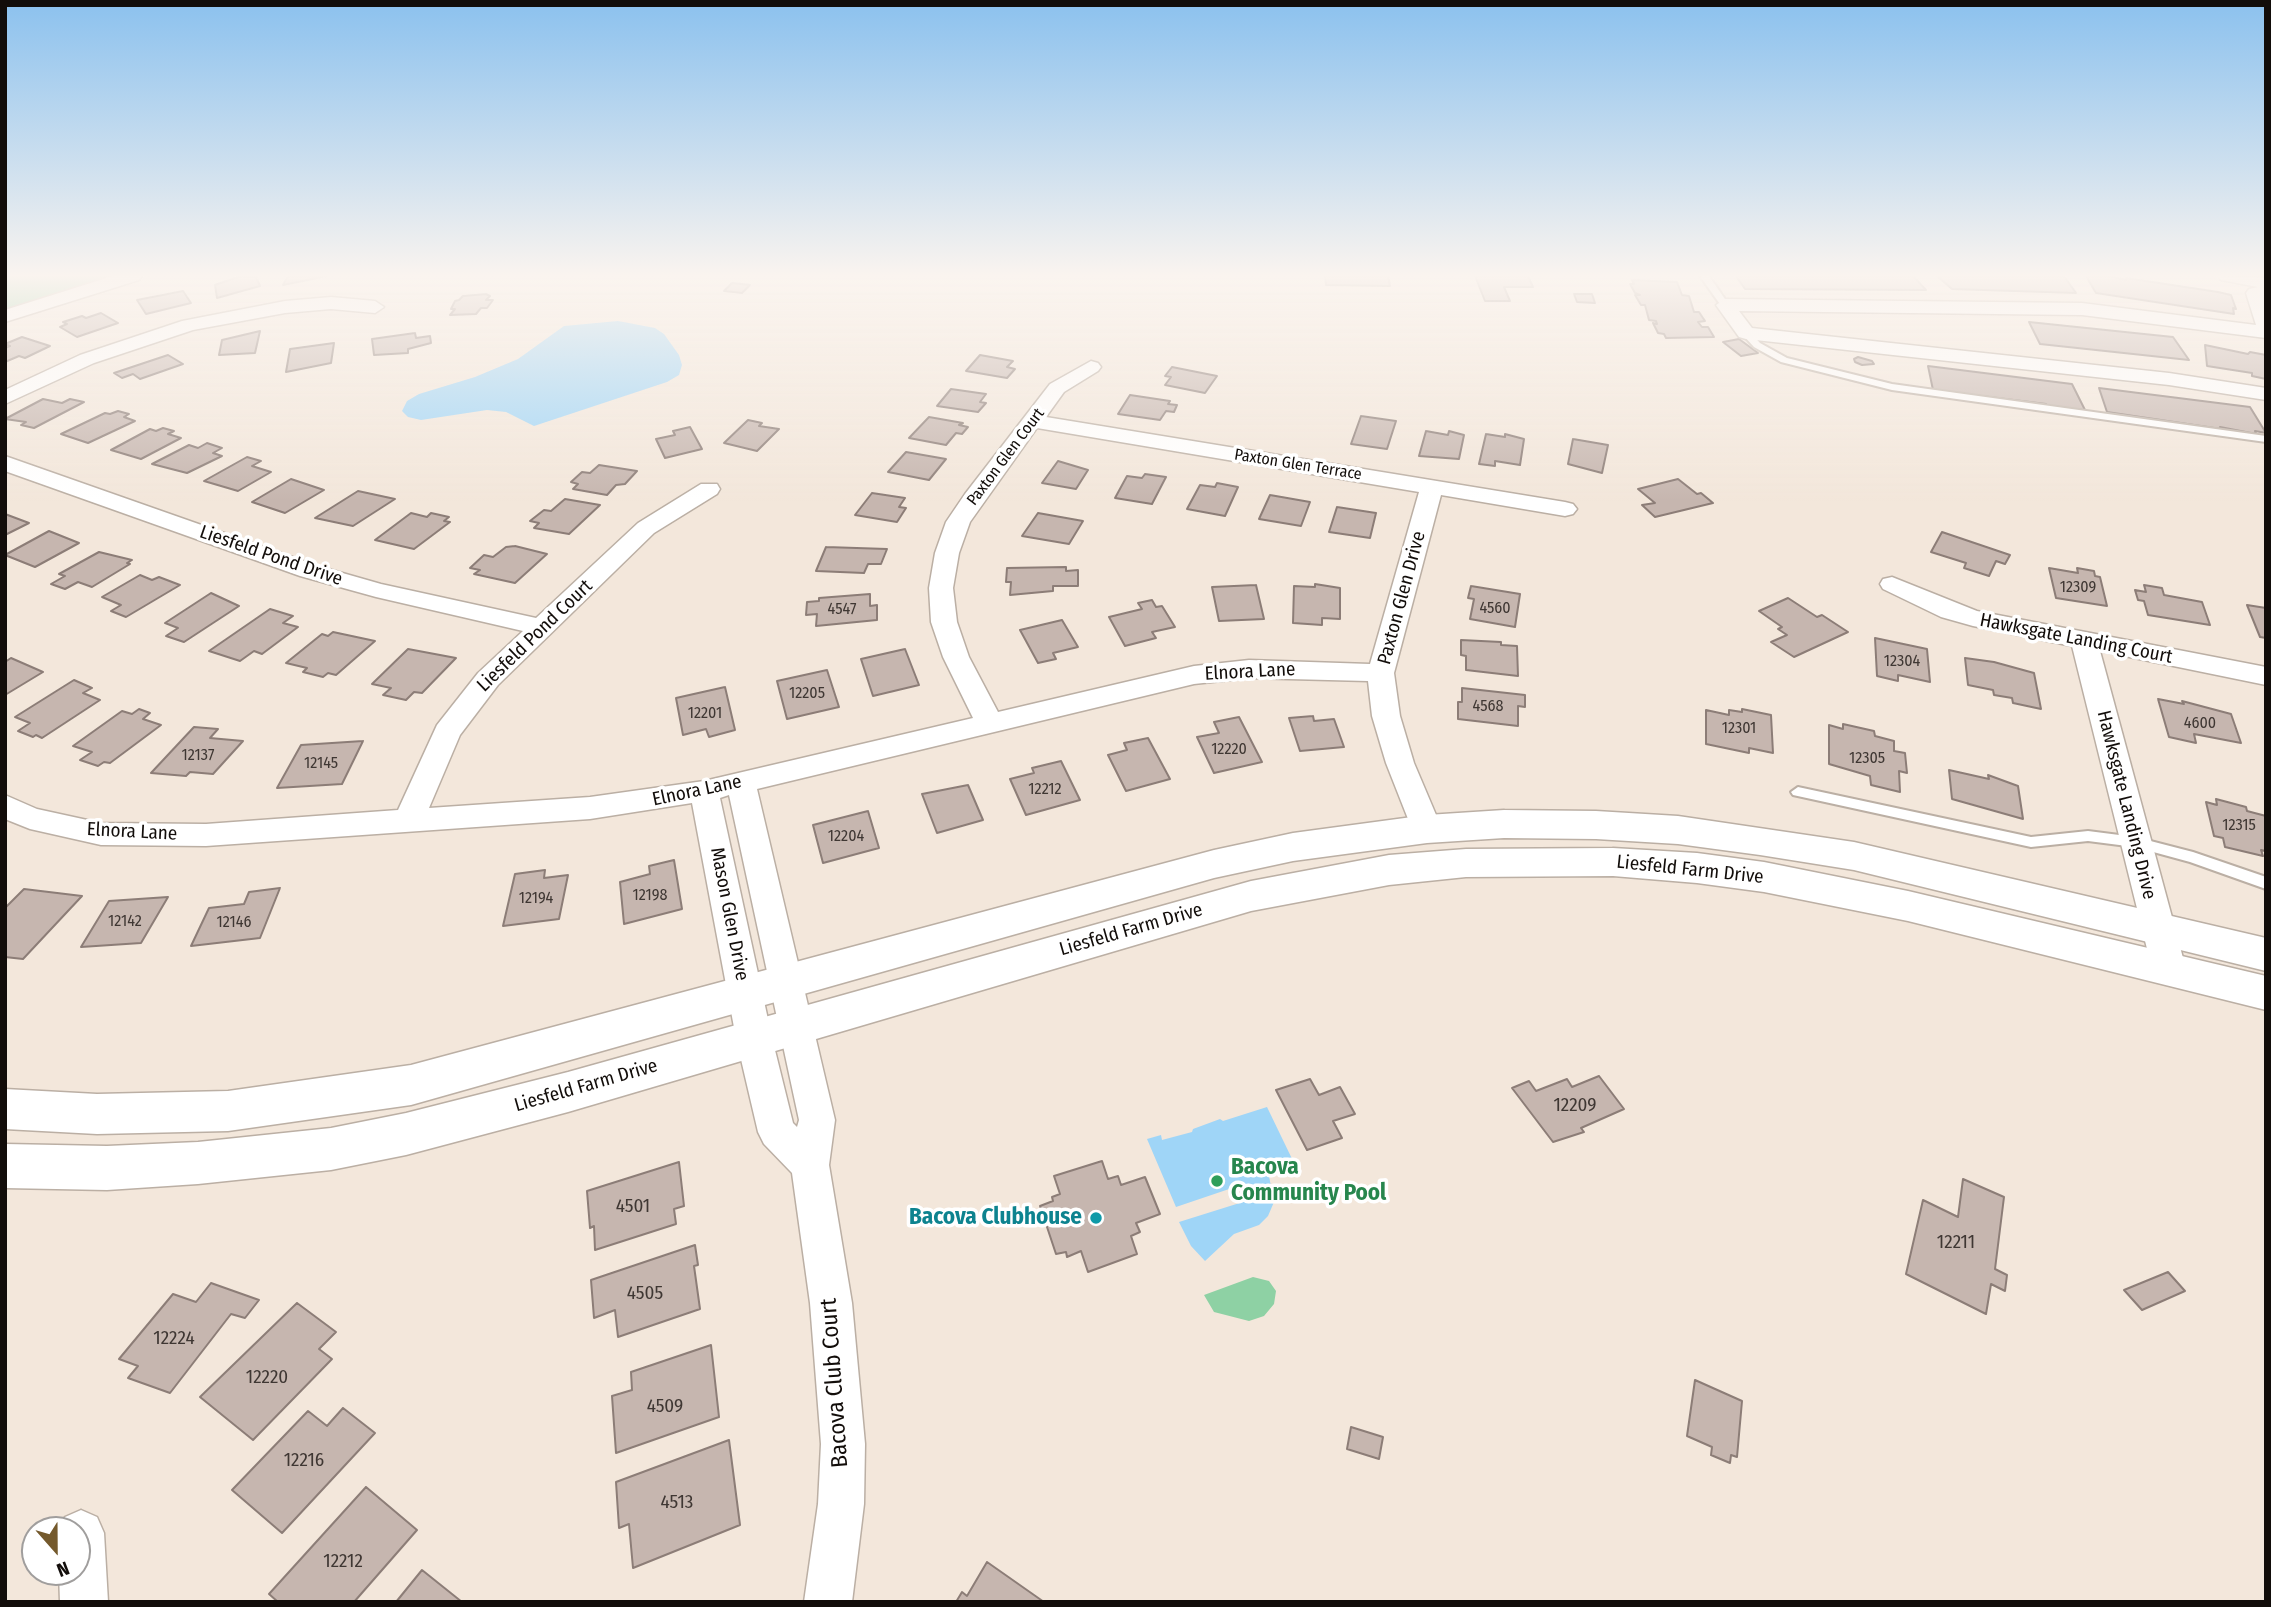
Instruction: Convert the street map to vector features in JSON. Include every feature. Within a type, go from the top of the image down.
[{"type":"street","points":[[5,398],[109,351]]},
{"type":"street","points":[[1911,351],[2169,379],[2266,394]]},
{"type":"street","name":"Paxton Glen Court","points":[[989,722],[956,657],[944,622],[941,588],[947,553],[958,522],[976,494],[1057,388],[1091,368]]},
{"type":"street","name":"Paxton Glen Terrace","points":[[1032,421],[1565,509]]},
{"type":"street","name":"Liesfeld Pond Drive","points":[[5,463],[309,570],[376,590],[543,628]]},
{"type":"street","name":"Paxton Glen Drive","points":[[1427,829],[1400,763],[1386,716],[1381,673],[1432,487]]},
{"type":"street","name":"Liesfeld Pond Court","points":[[408,822],[447,732],[488,679],[646,527],[709,489]]},
{"type":"street","name":"Hawksgate Landing Court","points":[[1892,584],[1950,611],[1973,618],[2266,676]]},
{"type":"street","name":"Hawksgate Landing Drive","points":[[2084,641],[2169,969]]},
{"type":"street","name":"Elnora Lane","points":[[5,806],[30,818],[101,834],[206,835],[590,807],[705,791],[1194,675],[1249,668],[1381,673]]},
{"type":"street","name":"Mason Glen Drive","points":[[741,782],[795,1026]]},
{"type":"street","name":"Mason Glen Drive","points":[[705,791],[754,1038]]},
{"type":"street","name":"Liesfeld Farm Drive","points":[[5,1109],[159,1115],[256,1108],[411,1085],[746,995],[1214,864],[1305,845],[1427,829],[1504,824],[1596,825],[1678,830],[1760,841],[1854,856],[2266,955]]},
{"type":"street","name":"Liesfeld Farm Drive","points":[[5,1166],[107,1168],[198,1164],[331,1149],[406,1134],[568,1092],[1251,896],[1389,870],[1466,863],[1613,862],[1697,868],[1764,877],[1897,903],[2266,993]]},
{"type":"street","name":"Bacova Club Court","points":[[795,1026],[817,1120],[810,1165],[831,1303],[843,1444],[841,1504],[828,1602]]},
{"type":"street","points":[[754,1038],[777,1132],[810,1165]]},
{"type":"lane","points":[[1768,351],[1784,360],[1892,387],[2266,439]]},
{"type":"lane","points":[[1798,792],[2031,842],[2088,836],[2135,842],[2193,857],[2266,883]]},
{"type":"green space","points":[[1253,1277],[1269,1281],[1276,1291],[1274,1304],[1264,1316],[1249,1321],[1214,1312],[1204,1295]]},
{"type":"water","points":[[529,351],[676,351],[682,365],[679,375],[667,382],[534,426],[506,412],[487,410],[421,420],[408,417],[402,411],[407,401],[419,394],[475,377],[518,359]]},
{"type":"water","name":"Bacova Community Pool","points":[[1267,1107],[1295,1165],[1269,1176],[1274,1202],[1268,1216],[1259,1225],[1234,1234],[1205,1261],[1191,1246],[1179,1222],[1246,1201],[1247,1188],[1238,1186],[1176,1207],[1147,1139],[1161,1135],[1162,1140],[1192,1132],[1193,1129],[1220,1119],[1223,1121]]},
{"type":"building","points":[[5,351],[40,351],[25,358],[19,356],[5,362]]},
{"type":"building","points":[[220,351],[255,351],[255,353],[219,355]]},
{"type":"building","points":[[290,351],[333,351],[331,363],[286,372]]},
{"type":"building","points":[[373,351],[408,351],[408,353],[374,355]]},
{"type":"building","points":[[1735,351],[1758,353],[1741,356]]},
{"type":"building","points":[[2105,351],[2183,351],[2189,360]]},
{"type":"building","points":[[2206,351],[2266,355],[2266,379],[2252,376],[2252,373],[2207,366]]},
{"type":"building","points":[[168,355],[183,364],[140,379],[133,374],[122,378],[114,373]]},
{"type":"building","points":[[980,355],[1013,361],[1007,367],[1015,369],[1007,378],[966,371]]},
{"type":"building","points":[[1858,357],[1874,364],[1862,365],[1855,362],[1854,359]]},
{"type":"building","points":[[1928,366],[2072,384],[2085,410],[1933,390]]},
{"type":"building","points":[[1172,367],[1217,376],[1205,393],[1165,385],[1171,377],[1165,376]]},
{"type":"building","points":[[2099,388],[2250,407],[2266,433],[2255,431],[2256,434],[2107,412]]},
{"type":"building","points":[[951,389],[986,394],[980,402],[986,403],[978,412],[937,406]]},
{"type":"building","points":[[1130,395],[1170,401],[1168,404],[1177,405],[1174,412],[1166,411],[1160,420],[1118,414]]},
{"type":"building","points":[[43,399],[62,403],[70,399],[84,402],[34,428],[21,425],[26,422],[5,419]]},
{"type":"building","points":[[118,411],[129,414],[124,417],[135,421],[88,443],[61,434],[105,413]]},
{"type":"building","points":[[1361,416],[1396,421],[1387,449],[1351,444]]},
{"type":"building","points":[[929,417],[963,423],[959,425],[968,427],[962,434],[956,433],[946,445],[909,438]]},
{"type":"building","points":[[748,420],[762,423],[759,426],[779,429],[757,451],[724,443]]},
{"type":"building","points":[[690,427],[702,449],[665,458],[656,439],[675,435],[673,431]]},
{"type":"building","points":[[163,428],[174,431],[168,434],[181,438],[141,459],[111,450],[150,429],[156,431]]},
{"type":"building","points":[[1426,431],[1448,435],[1449,431],[1464,435],[1459,459],[1419,456]]},
{"type":"building","points":[[1486,434],[1505,437],[1505,434],[1524,439],[1520,465],[1495,461],[1495,466],[1479,464]]},
{"type":"building","points":[[1573,439],[1608,445],[1602,473],[1568,464]]},
{"type":"building","points":[[207,443],[222,448],[213,453],[222,456],[187,473],[152,464],[189,445],[198,448]]},
{"type":"building","points":[[906,452],[946,459],[929,480],[888,472]]},
{"type":"building","points":[[247,457],[261,461],[252,466],[271,472],[238,491],[204,481]]},
{"type":"building","points":[[1058,461],[1088,470],[1076,489],[1042,483]]},
{"type":"building","points":[[599,465],[637,471],[625,484],[616,485],[607,495],[573,489],[578,484],[571,482],[582,472],[590,473]]},
{"type":"building","points":[[1145,474],[1166,477],[1152,504],[1115,498],[1127,476],[1142,478]]},
{"type":"building","points":[[291,479],[324,490],[285,513],[252,502]]},
{"type":"building","points":[[1678,479],[1713,503],[1655,517],[1642,505],[1655,503],[1638,489]]},
{"type":"building","points":[[1217,483],[1238,487],[1225,516],[1187,509],[1200,485],[1215,487]]},
{"type":"building","points":[[358,491],[395,499],[353,526],[315,518]]},
{"type":"building","points":[[872,493],[905,498],[899,507],[906,508],[897,522],[855,515]]},
{"type":"building","points":[[1270,495],[1310,502],[1301,526],[1259,519]]},
{"type":"building","points":[[565,499],[600,505],[569,534],[534,528],[539,523],[530,521],[544,510],[551,511]]},
{"type":"building","points":[[1337,507],[1376,513],[1370,538],[1329,532]]},
{"type":"building","points":[[411,513],[427,517],[431,513],[449,517],[444,521],[450,522],[414,549],[375,540]]},
{"type":"building","points":[[1038,513],[1083,521],[1069,544],[1022,536]]},
{"type":"building","points":[[5,514],[29,523],[5,535]]},
{"type":"building","points":[[49,531],[79,543],[35,567],[5,555]]},
{"type":"building","points":[[1942,532],[2010,555],[2005,564],[1996,561],[1989,576],[1964,568],[1966,563],[1931,552]]},
{"type":"building","points":[[515,546],[547,554],[515,583],[474,574],[480,570],[470,568],[484,555],[493,557],[506,547]]},
{"type":"building","points":[[826,547],[887,549],[881,564],[868,564],[864,573],[816,571]]},
{"type":"building","points":[[99,552],[132,560],[127,563],[130,564],[92,587],[78,582],[65,589],[51,584],[65,576],[59,574]]},
{"type":"building","points":[[1066,567],[1066,571],[1078,570],[1078,586],[1053,586],[1053,591],[1010,595],[1011,582],[1006,582],[1007,568]]},
{"type":"building","points":[[2049,568],[2078,573],[2077,568],[2094,571],[2095,576],[2100,577],[2107,606],[2056,598]]},
{"type":"building","points":[[140,575],[152,580],[159,577],[180,585],[126,617],[111,611],[121,605],[102,597]]},
{"type":"building","points":[[1315,584],[1340,588],[1340,619],[1322,618],[1322,625],[1293,623],[1294,586],[1315,587]]},
{"type":"building","points":[[1256,585],[1264,619],[1219,621],[1212,587]]},
{"type":"building","points":[[2144,585],[2162,588],[2164,595],[2202,602],[2210,625],[2148,615],[2144,601],[2138,600],[2135,590],[2146,592]]},
{"type":"building","points":[[1471,586],[1520,594],[1515,627],[1470,619],[1474,599],[1468,598]]},
{"type":"building","points":[[211,593],[239,606],[184,642],[166,636],[178,628],[165,623]]},
{"type":"building","points":[[870,594],[870,606],[877,605],[877,620],[816,626],[817,614],[806,615],[807,602],[819,601],[819,598]]},
{"type":"building","points":[[1788,598],[1817,617],[1822,615],[1848,632],[1794,657],[1771,642],[1787,635],[1778,629],[1782,627],[1759,611]]},
{"type":"building","points":[[1152,600],[1156,607],[1162,606],[1175,627],[1152,632],[1156,638],[1125,646],[1109,617],[1142,609],[1138,603]]},
{"type":"building","points":[[2247,605],[2266,608],[2266,638],[2260,637]]},
{"type":"building","points":[[270,609],[293,616],[283,623],[298,627],[262,654],[254,651],[240,661],[209,651]]},
{"type":"building","points":[[1062,620],[1078,647],[1053,653],[1056,659],[1038,663],[1020,630]]},
{"type":"building","points":[[333,632],[375,641],[336,675],[328,673],[323,677],[303,672],[307,668],[286,663],[322,634],[328,636]]},
{"type":"building","points":[[1875,638],[1927,649],[1930,682],[1898,675],[1898,681],[1877,676]]},
{"type":"building","points":[[1461,640],[1501,642],[1501,645],[1517,646],[1518,676],[1466,670],[1466,656],[1461,655]]},
{"type":"building","points":[[408,649],[456,658],[422,693],[414,692],[406,700],[383,695],[391,688],[372,684]]},
{"type":"building","points":[[905,649],[919,685],[873,696],[861,659]]},
{"type":"building","points":[[11,658],[43,672],[5,695],[5,662]]},
{"type":"building","points":[[1965,658],[1994,662],[2034,673],[2041,709],[2013,703],[2012,698],[1994,695],[1993,690],[1968,685]]},
{"type":"building","points":[[827,670],[839,707],[787,719],[777,681]]},
{"type":"building","points":[[74,680],[92,688],[83,693],[100,700],[42,738],[18,731],[30,723],[15,717]]},
{"type":"building","points":[[725,687],[735,730],[709,737],[706,729],[683,735],[676,698]]},
{"type":"building","points":[[1462,688],[1525,695],[1525,707],[1518,706],[1518,726],[1458,719],[1458,702],[1462,702]]},
{"type":"building","points":[[2158,699],[2184,704],[2182,701],[2231,714],[2241,743],[2194,734],[2196,743],[2169,737]]},
{"type":"building","points":[[139,709],[150,713],[143,719],[161,725],[110,763],[104,762],[98,766],[80,760],[92,752],[73,746],[122,711],[132,714]]},
{"type":"building","points":[[1742,709],[1771,715],[1773,753],[1749,748],[1749,753],[1706,744],[1706,710],[1729,715],[1729,710],[1742,712]]},
{"type":"building","points":[[1313,716],[1314,721],[1334,719],[1344,747],[1300,751],[1289,718]]},
{"type":"building","points":[[1239,717],[1262,762],[1214,773],[1197,737],[1219,733],[1214,722]]},
{"type":"building","points":[[1843,724],[1874,731],[1875,736],[1894,741],[1894,751],[1905,753],[1907,773],[1899,771],[1900,792],[1871,785],[1870,776],[1829,764],[1829,725],[1843,729]]},
{"type":"building","points":[[194,727],[218,729],[210,738],[243,741],[213,774],[190,772],[186,776],[151,773]]},
{"type":"building","points":[[1148,738],[1170,779],[1126,791],[1108,755],[1127,750],[1124,743]]},
{"type":"building","points":[[363,741],[342,784],[277,788],[301,745]]},
{"type":"building","points":[[1061,761],[1080,800],[1026,815],[1010,779],[1034,773],[1032,768]]},
{"type":"building","points":[[1949,770],[1989,779],[1988,775],[2018,786],[2023,819],[1952,799]]},
{"type":"building","points":[[968,785],[983,820],[937,833],[922,794]]},
{"type":"building","points":[[2216,799],[2266,816],[2266,851],[2261,850],[2263,856],[2225,847],[2223,838],[2214,836],[2206,802],[2217,805]]},
{"type":"building","points":[[868,811],[879,848],[823,863],[813,825]]},
{"type":"building","points":[[674,860],[682,909],[624,924],[620,882],[650,874],[649,866]]},
{"type":"building","points":[[545,870],[544,878],[568,875],[559,919],[503,926],[515,874]]},
{"type":"building","points":[[280,888],[260,938],[191,946],[209,908],[244,904],[249,892]]},
{"type":"building","points":[[24,889],[82,896],[23,959],[5,957],[5,908]]},
{"type":"building","points":[[168,897],[141,943],[81,947],[109,901]]},
{"type":"building","points":[[1599,1076],[1624,1109],[1581,1128],[1584,1132],[1553,1142],[1512,1088],[1529,1081],[1536,1091],[1567,1079],[1572,1087]]},
{"type":"building","points":[[1310,1079],[1319,1095],[1340,1087],[1355,1114],[1333,1121],[1342,1138],[1307,1150],[1276,1090]]},
{"type":"building","name":"Bacova Clubhouse","points":[[1102,1161],[1108,1179],[1118,1176],[1121,1185],[1145,1177],[1160,1214],[1136,1223],[1140,1232],[1131,1236],[1137,1254],[1088,1272],[1081,1251],[1067,1257],[1066,1252],[1056,1254],[1040,1206],[1053,1201],[1052,1197],[1060,1194],[1054,1176]]},
{"type":"building","points":[[679,1162],[684,1206],[674,1209],[676,1224],[595,1250],[594,1226],[590,1228],[587,1191]]},
{"type":"building","points":[[1963,1179],[2004,1197],[1995,1269],[2007,1275],[2005,1291],[1991,1284],[1986,1314],[1906,1274],[1923,1200],[1958,1217]]},
{"type":"building","points":[[695,1245],[698,1265],[694,1266],[700,1309],[618,1337],[615,1310],[594,1318],[591,1280]]},
{"type":"building","points":[[2168,1272],[2185,1291],[2142,1310],[2124,1290]]},
{"type":"building","points":[[211,1283],[259,1300],[245,1318],[231,1314],[170,1393],[128,1378],[138,1366],[119,1359],[173,1294],[196,1302]]},
{"type":"building","points":[[297,1303],[336,1332],[319,1349],[332,1359],[253,1440],[200,1397]]},
{"type":"building","points":[[711,1345],[719,1417],[616,1453],[612,1396],[632,1390],[631,1372]]},
{"type":"building","points":[[1695,1380],[1742,1401],[1737,1457],[1731,1455],[1730,1463],[1711,1455],[1712,1447],[1687,1436]]},
{"type":"building","points":[[343,1408],[375,1433],[282,1533],[232,1490],[308,1411],[327,1426]]},
{"type":"building","points":[[1351,1427],[1383,1437],[1379,1459],[1347,1449]]},
{"type":"building","points":[[729,1440],[740,1525],[633,1568],[629,1524],[619,1528],[616,1482]]},
{"type":"building","points":[[366,1487],[417,1530],[354,1602],[278,1602],[269,1594]]},
{"type":"building","points":[[987,1562],[1044,1602],[956,1602],[962,1592],[967,1596]]},
{"type":"building","points":[[422,1570],[462,1602],[396,1602]]},
{"type":"place","name":"Bacova Community Pool","points":[[1217,1181]]},
{"type":"place","name":"Bacova Clubhouse","points":[[1096,1218]]}]
